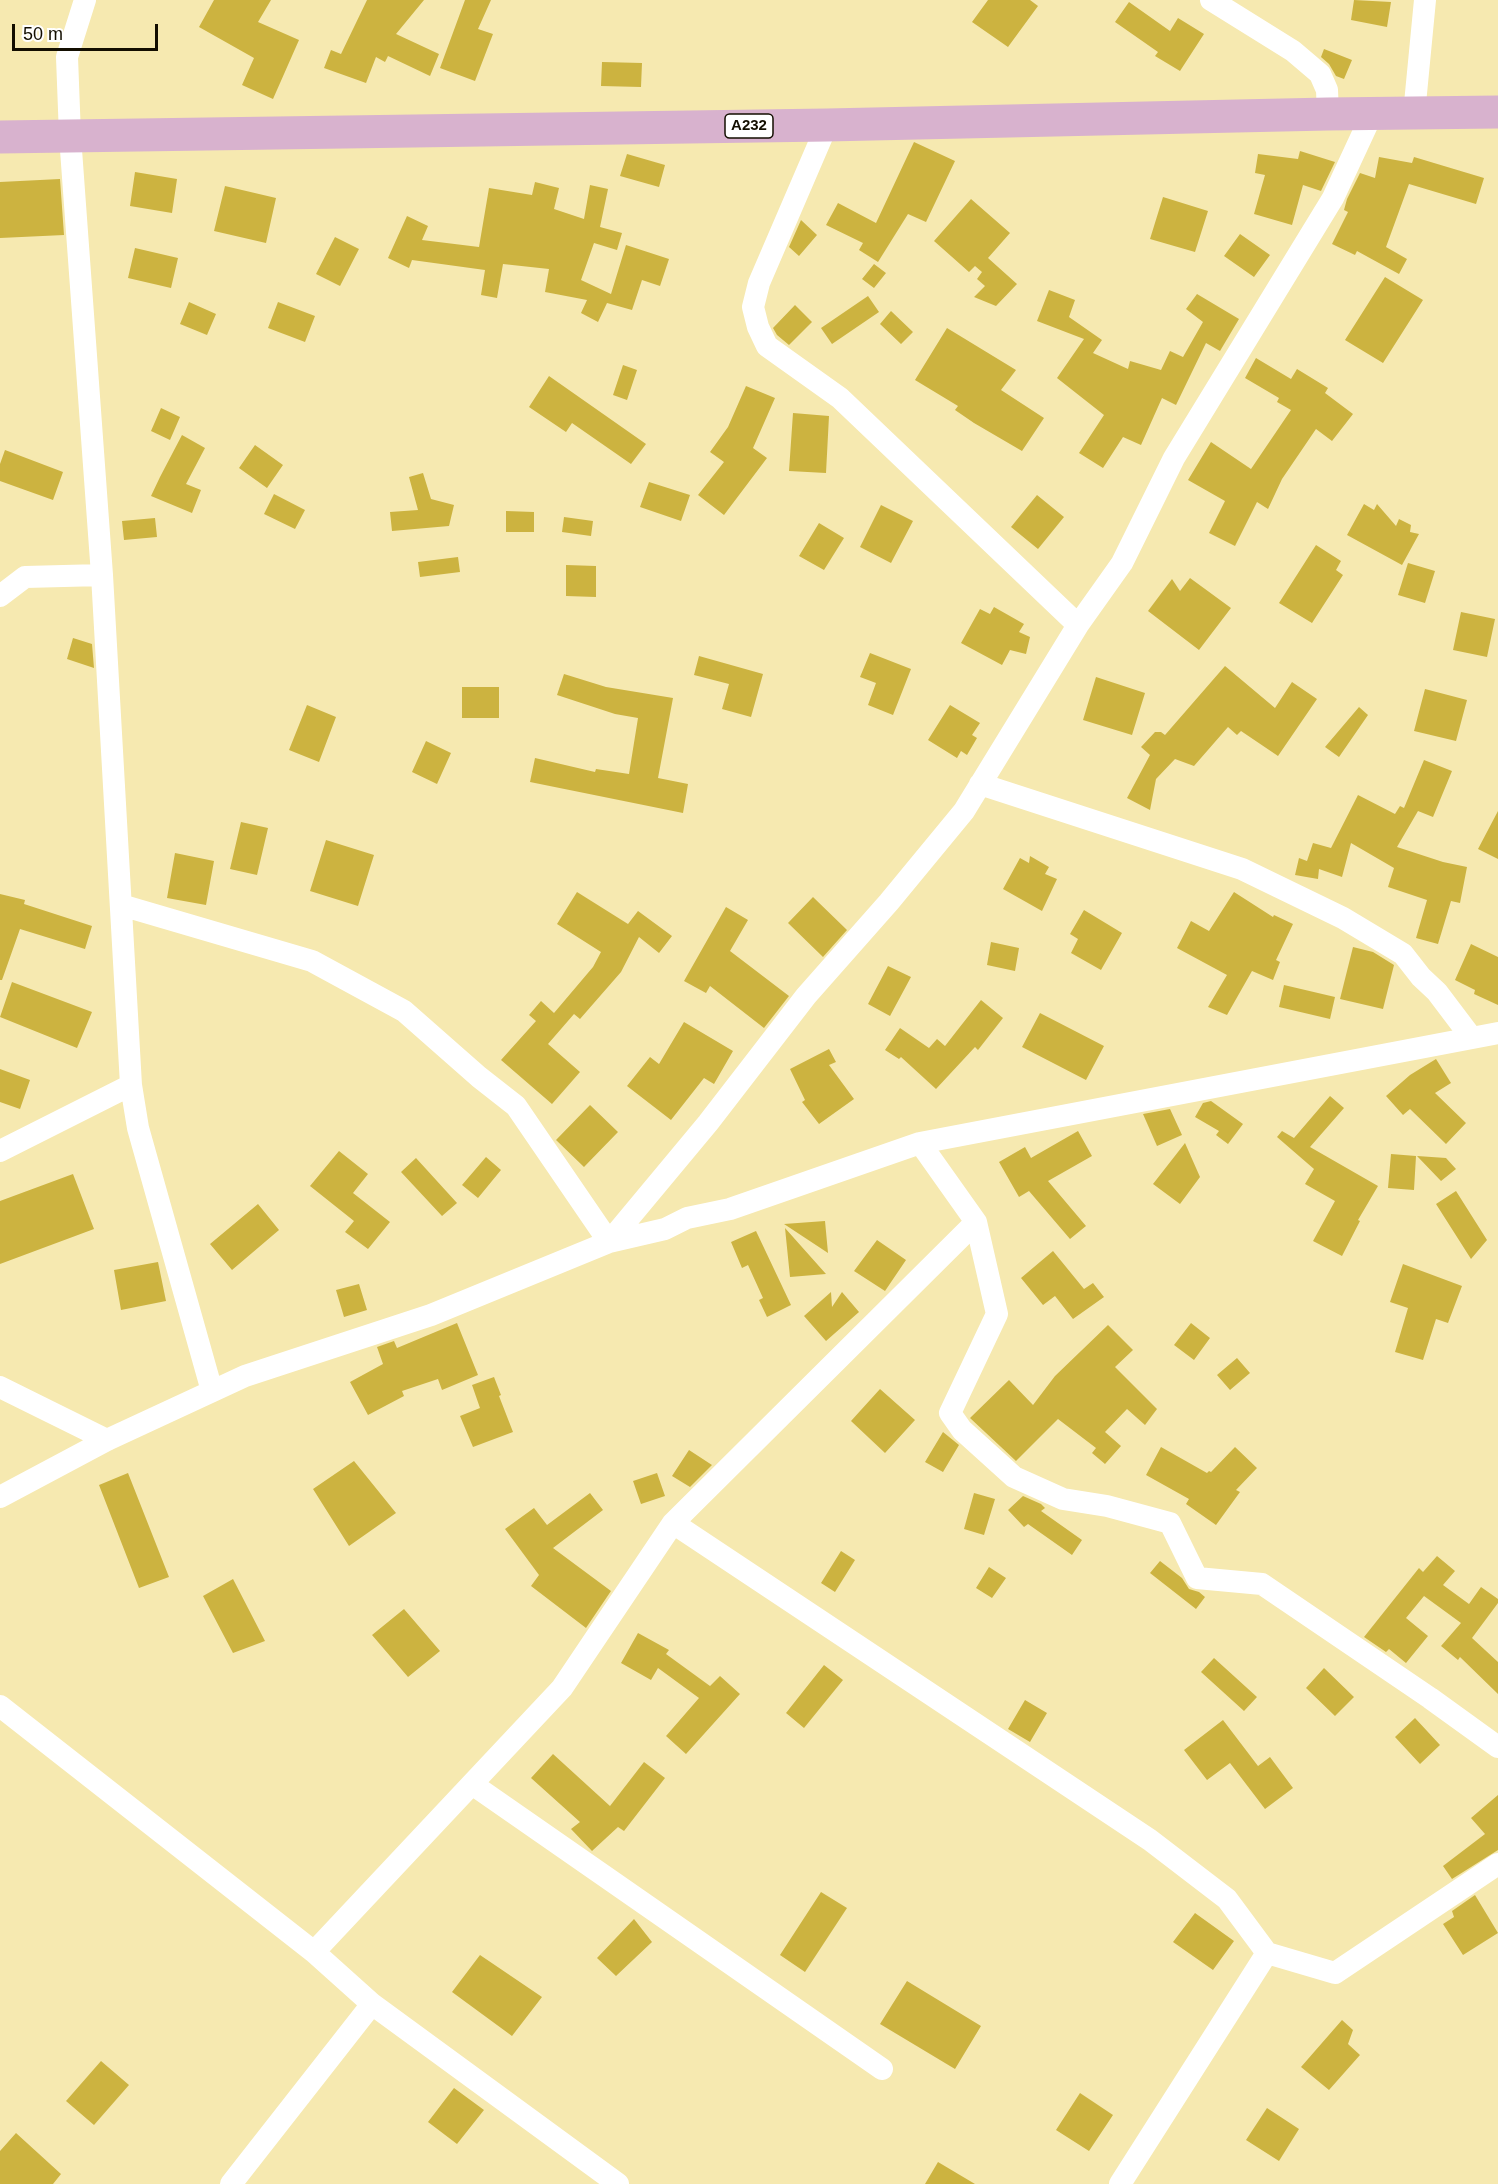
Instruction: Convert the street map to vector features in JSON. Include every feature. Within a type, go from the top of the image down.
[{"type":"main road","name":"A232","points":[[0,137],[827,125],[1498,112]]},
{"type":"street","points":[[85,0],[67,57],[70,136],[102,575],[131,1085],[138,1128],[212,1391]]},
{"type":"street","points":[[1211,0],[1293,51],[1320,74],[1327,90],[1328,114]]},
{"type":"street","points":[[1414,114],[1425,0]]},
{"type":"street","points":[[609,1242],[708,1123],[806,996],[883,909],[964,811],[1078,625],[1122,563],[1174,458],[1333,198],[1372,114]]},
{"type":"street","points":[[827,125],[759,283],[753,308],[758,327],[767,346],[840,398],[1078,625]]},
{"type":"street","points":[[0,596],[25,577],[102,575]]},
{"type":"street","points":[[980,784],[1242,869],[1343,918],[1402,954],[1437,992],[1471,1037]]},
{"type":"street","points":[[121,905],[312,961],[405,1011],[479,1077],[516,1106],[609,1242]]},
{"type":"street","points":[[0,1497],[107,1440],[245,1376],[431,1315],[609,1242],[665,1229],[687,1218],[730,1209],[920,1143],[1498,1033]]},
{"type":"street","points":[[5,1143],[131,1085]]},
{"type":"street","points":[[920,1143],[976,1222],[998,1314],[950,1413],[962,1430],[1014,1477],[1064,1499],[1107,1506],[1170,1523],[1197,1578],[1262,1584],[1498,1747]]},
{"type":"street","points":[[314,1952],[562,1688],[673,1523],[976,1222]]},
{"type":"street","points":[[0,1387],[107,1440]]},
{"type":"street","points":[[673,1523],[1150,1840],[1227,1899],[1267,1953],[1335,1973],[1498,1864]]},
{"type":"street","points":[[0,1706],[314,1952],[372,2004],[618,2184]]},
{"type":"street","points":[[472,1784],[882,2069]]},
{"type":"street","points":[[1120,2184],[1267,1953]]},
{"type":"street","points":[[231,2184],[372,2004]]},
{"type":"building","points":[[214,0],[271,0],[258,22],[299,40],[273,99],[242,85],[254,58],[199,27]]},
{"type":"building","points":[[367,0],[424,0],[396,34],[439,54],[430,76],[388,56],[385,62],[376,57],[366,83],[324,68],[331,50],[341,54]]},
{"type":"building","points":[[465,0],[491,0],[478,29],[493,34],[475,81],[440,68]]},
{"type":"building","points":[[988,0],[1030,0],[1038,6],[1008,47],[972,22]]},
{"type":"building","points":[[1354,0],[1391,2],[1387,27],[1351,20]]},
{"type":"building","points":[[1129,2],[1170,31],[1178,18],[1204,34],[1180,71],[1155,56],[1158,52],[1115,22]]},
{"type":"building","points":[[1324,49],[1352,60],[1344,79],[1336,76],[1329,64],[1321,57]]},
{"type":"building","points":[[602,62],[642,63],[641,87],[601,86]]},
{"type":"building","points":[[914,142],[955,161],[926,222],[908,214],[878,262],[859,250],[863,243],[826,225],[838,203],[876,223]]},
{"type":"building","points":[[1300,151],[1335,162],[1321,191],[1303,185],[1292,225],[1254,214],[1265,175],[1255,173],[1258,154],[1298,159]]},
{"type":"building","points":[[627,154],[665,165],[659,187],[620,176]]},
{"type":"building","points":[[1379,157],[1412,163],[1414,157],[1484,178],[1476,204],[1409,184],[1386,247],[1407,259],[1399,274],[1357,251],[1355,255],[1332,244],[1348,212],[1344,210],[1347,199],[1360,173],[1375,178]]},
{"type":"building","points":[[135,172],[177,179],[172,213],[130,206]]},
{"type":"building","points":[[60,179],[64,235],[0,238],[0,182]]},
{"type":"building","points":[[535,182],[559,188],[554,209],[584,219],[590,185],[608,189],[600,227],[622,233],[617,250],[594,243],[581,280],[611,294],[626,245],[669,259],[660,286],[642,280],[632,310],[607,303],[598,322],[581,313],[587,300],[545,292],[549,269],[503,264],[497,298],[481,295],[485,270],[412,260],[409,268],[388,258],[407,216],[428,226],[422,240],[479,247],[489,188],[532,195]]},
{"type":"building","points":[[225,186],[276,198],[266,243],[214,231]]},
{"type":"building","points":[[1163,197],[1208,211],[1195,252],[1150,239]]},
{"type":"building","points":[[971,199],[1010,233],[988,258],[1017,284],[996,306],[974,297],[985,286],[977,279],[982,272],[975,266],[969,272],[934,241]]},
{"type":"building","points":[[801,220],[817,235],[799,256],[789,247]]},
{"type":"building","points":[[1240,234],[1270,255],[1254,277],[1224,256]]},
{"type":"building","points":[[335,237],[359,249],[340,286],[316,274]]},
{"type":"building","points":[[135,248],[178,258],[171,288],[128,278]]},
{"type":"building","points":[[874,264],[886,273],[874,288],[862,279]]},
{"type":"building","points":[[1385,277],[1423,300],[1383,363],[1345,340]]},
{"type":"building","points":[[1049,290],[1075,300],[1069,317],[1102,340],[1093,353],[1128,369],[1130,361],[1161,370],[1170,351],[1183,357],[1203,322],[1186,309],[1197,294],[1239,319],[1220,351],[1206,343],[1176,405],[1162,398],[1141,445],[1123,437],[1103,468],[1079,453],[1104,415],[1057,378],[1084,339],[1037,321]]},
{"type":"building","points":[[868,296],[879,312],[832,344],[821,328]]},
{"type":"building","points":[[189,302],[216,314],[207,335],[180,324]]},
{"type":"building","points":[[278,302],[315,316],[305,342],[268,328]]},
{"type":"building","points":[[795,305],[812,322],[789,345],[777,335],[773,328]]},
{"type":"building","points":[[891,311],[913,332],[901,344],[880,324]]},
{"type":"building","points":[[947,328],[1016,370],[1001,390],[1044,418],[1022,451],[974,423],[955,410],[958,406],[915,380]]},
{"type":"building","points":[[1256,358],[1291,379],[1297,369],[1328,388],[1325,393],[1353,414],[1332,441],[1316,429],[1282,479],[1268,509],[1257,502],[1235,546],[1209,533],[1225,501],[1188,480],[1211,442],[1251,469],[1291,410],[1277,402],[1279,398],[1245,378]]},
{"type":"building","points":[[623,365],[637,370],[627,400],[613,395]]},
{"type":"building","points":[[549,376],[646,444],[631,464],[572,423],[566,432],[529,407]]},
{"type":"building","points":[[746,386],[775,398],[753,448],[767,458],[724,515],[698,495],[724,462],[710,452],[728,427]]},
{"type":"building","points":[[161,408],[180,417],[170,440],[151,431]]},
{"type":"building","points":[[793,413],[829,416],[826,473],[789,471]]},
{"type":"building","points":[[182,435],[205,448],[186,484],[201,490],[192,513],[151,496]]},
{"type":"building","points":[[255,445],[283,465],[267,488],[239,468]]},
{"type":"building","points":[[5,450],[63,472],[53,500],[0,481],[0,464]]},
{"type":"building","points":[[423,473],[431,499],[454,505],[449,526],[392,531],[390,512],[418,510],[409,477]]},
{"type":"building","points":[[649,482],[690,495],[681,521],[640,507]]},
{"type":"building","points":[[274,494],[305,510],[295,529],[264,514]]},
{"type":"building","points":[[1037,495],[1064,517],[1038,549],[1011,527]]},
{"type":"building","points":[[1364,504],[1374,510],[1377,504],[1396,526],[1399,519],[1411,525],[1410,532],[1419,534],[1402,565],[1347,535]]},
{"type":"building","points":[[881,505],[913,521],[891,563],[860,547]]},
{"type":"building","points":[[506,511],[534,512],[534,532],[506,532]]},
{"type":"building","points":[[564,517],[593,521],[591,536],[562,532]]},
{"type":"building","points":[[155,518],[157,537],[124,540],[122,521]]},
{"type":"building","points":[[819,523],[844,538],[824,570],[799,556]]},
{"type":"building","points":[[1316,545],[1341,561],[1336,570],[1343,575],[1312,623],[1279,603]]},
{"type":"building","points":[[458,557],[460,572],[420,577],[418,562]]},
{"type":"building","points":[[1408,563],[1435,571],[1425,603],[1398,595]]},
{"type":"building","points":[[566,565],[596,566],[596,597],[566,596]]},
{"type":"building","points":[[1190,578],[1231,608],[1199,650],[1148,611],[1172,579],[1180,591]]},
{"type":"building","points":[[994,607],[1024,624],[1019,632],[1030,637],[1026,654],[1010,650],[1002,665],[961,643],[980,609],[990,614]]},
{"type":"building","points":[[1461,612],[1495,619],[1487,657],[1453,650]]},
{"type":"building","points":[[73,638],[92,644],[94,668],[67,659]]},
{"type":"building","points":[[870,653],[911,669],[893,715],[868,705],[876,683],[860,677]]},
{"type":"building","points":[[699,656],[763,674],[751,717],[722,709],[729,684],[694,675]]},
{"type":"building","points":[[1225,666],[1275,708],[1292,682],[1317,699],[1278,756],[1241,731],[1237,735],[1228,727],[1194,766],[1175,759],[1156,779],[1150,810],[1127,798],[1150,755],[1141,747],[1155,732],[1165,735]]},
{"type":"building","points":[[564,674],[606,687],[673,698],[658,778],[688,784],[683,813],[530,782],[535,758],[595,772],[596,769],[629,774],[638,718],[615,714],[557,695]]},
{"type":"building","points":[[1096,677],[1145,693],[1132,735],[1083,720]]},
{"type":"building","points":[[462,687],[499,687],[499,718],[462,718]]},
{"type":"building","points":[[1425,689],[1467,700],[1456,741],[1414,731]]},
{"type":"building","points":[[307,705],[336,717],[319,762],[289,750]]},
{"type":"building","points":[[950,705],[980,723],[972,735],[977,738],[967,755],[961,751],[957,758],[928,740]]},
{"type":"building","points":[[1359,707],[1368,715],[1339,757],[1325,747]]},
{"type":"building","points":[[426,741],[451,753],[437,784],[412,772]]},
{"type":"building","points":[[1424,760],[1452,771],[1433,817],[1418,811],[1397,847],[1467,867],[1460,903],[1451,901],[1438,944],[1416,938],[1427,900],[1388,887],[1394,868],[1351,843],[1342,877],[1319,869],[1318,879],[1295,875],[1299,858],[1307,861],[1313,843],[1331,848],[1358,795],[1395,814],[1400,806],[1404,808]]},
{"type":"building","points":[[1498,811],[1498,859],[1478,849]]},
{"type":"building","points":[[241,822],[268,828],[257,875],[230,869]]},
{"type":"building","points":[[326,840],[374,855],[358,906],[310,891]]},
{"type":"building","points":[[175,853],[214,861],[206,905],[167,898]]},
{"type":"building","points":[[1030,856],[1049,867],[1045,874],[1057,879],[1042,911],[1003,889],[1020,858],[1029,863]]},
{"type":"building","points":[[577,892],[628,924],[638,911],[672,936],[659,953],[639,937],[621,972],[580,1019],[574,1014],[548,1044],[580,1072],[552,1104],[501,1060],[536,1021],[529,1015],[541,1001],[554,1013],[593,967],[601,952],[557,924]]},
{"type":"building","points":[[1234,892],[1273,917],[1274,915],[1293,924],[1276,960],[1280,962],[1273,980],[1252,971],[1227,1015],[1208,1007],[1227,975],[1177,948],[1191,921],[1209,931]]},
{"type":"building","points":[[0,894],[25,900],[24,904],[92,926],[85,949],[20,929],[2,980],[0,980]]},
{"type":"building","points":[[813,897],[847,930],[823,957],[788,923]]},
{"type":"building","points":[[726,907],[748,920],[730,951],[789,996],[764,1028],[710,986],[706,993],[684,981]]},
{"type":"building","points":[[1084,910],[1122,933],[1101,970],[1071,953],[1078,939],[1070,934]]},
{"type":"building","points":[[991,942],[1019,948],[1015,971],[987,965]]},
{"type":"building","points":[[1471,944],[1498,957],[1498,1005],[1474,994],[1475,990],[1455,980]]},
{"type":"building","points":[[1353,947],[1373,952],[1394,965],[1383,1009],[1340,999]]},
{"type":"building","points":[[888,966],[911,977],[890,1016],[868,1004]]},
{"type":"building","points":[[12,982],[92,1012],[77,1048],[0,1017]]},
{"type":"building","points":[[1284,985],[1335,997],[1330,1019],[1279,1007]]},
{"type":"building","points":[[981,1000],[1003,1018],[978,1050],[975,1047],[936,1089],[901,1057],[899,1059],[885,1050],[900,1028],[929,1048],[937,1039],[945,1046]]},
{"type":"building","points":[[1040,1013],[1104,1046],[1086,1080],[1022,1047]]},
{"type":"building","points":[[684,1022],[733,1051],[714,1084],[704,1078],[671,1120],[627,1086],[650,1057],[659,1064]]},
{"type":"building","points":[[829,1049],[836,1062],[829,1065],[854,1099],[819,1124],[802,1102],[805,1100],[790,1069]]},
{"type":"building","points":[[1436,1059],[1451,1083],[1435,1093],[1466,1123],[1446,1144],[1410,1109],[1403,1115],[1386,1096],[1410,1075]]},
{"type":"building","points":[[0,1069],[30,1080],[20,1109],[0,1102]]},
{"type":"building","points":[[1330,1096],[1344,1108],[1310,1147],[1378,1186],[1358,1220],[1360,1221],[1342,1256],[1313,1241],[1335,1201],[1305,1184],[1314,1169],[1277,1137],[1282,1131],[1294,1138]]},
{"type":"building","points":[[1211,1101],[1243,1124],[1228,1144],[1216,1135],[1219,1131],[1195,1117],[1203,1103]]},
{"type":"building","points":[[590,1105],[618,1132],[584,1167],[556,1140]]},
{"type":"building","points":[[1170,1109],[1182,1135],[1157,1146],[1143,1114]]},
{"type":"building","points":[[1078,1131],[1092,1156],[1048,1181],[1086,1226],[1070,1239],[1029,1191],[1019,1197],[999,1162],[1025,1147],[1031,1158]]},
{"type":"building","points":[[1185,1143],[1200,1177],[1180,1204],[1153,1184]]},
{"type":"building","points":[[339,1151],[368,1174],[353,1193],[390,1222],[368,1249],[345,1232],[354,1221],[310,1186]]},
{"type":"building","points":[[1391,1154],[1416,1156],[1414,1190],[1388,1188]]},
{"type":"building","points":[[1417,1156],[1446,1158],[1456,1169],[1441,1181]]},
{"type":"building","points":[[486,1157],[501,1170],[478,1198],[462,1185]]},
{"type":"building","points":[[416,1158],[457,1203],[442,1216],[401,1172]]},
{"type":"building","points":[[73,1174],[94,1229],[0,1264],[0,1201]]},
{"type":"building","points":[[1456,1191],[1487,1240],[1471,1259],[1436,1204]]},
{"type":"building","points":[[258,1204],[279,1230],[232,1270],[210,1244]]},
{"type":"building","points":[[825,1221],[828,1253],[784,1224]]},
{"type":"building","points":[[785,1228],[826,1274],[790,1277]]},
{"type":"building","points":[[756,1231],[791,1305],[767,1317],[759,1300],[763,1298],[748,1265],[742,1268],[731,1242]]},
{"type":"building","points":[[877,1240],[906,1260],[885,1291],[854,1271]]},
{"type":"building","points":[[1053,1251],[1084,1289],[1093,1283],[1104,1297],[1073,1319],[1055,1296],[1043,1305],[1021,1278]]},
{"type":"building","points":[[158,1262],[166,1301],[121,1310],[114,1270]]},
{"type":"building","points":[[1403,1264],[1462,1286],[1448,1323],[1436,1319],[1423,1360],[1395,1352],[1408,1308],[1390,1302]]},
{"type":"building","points":[[359,1284],[367,1310],[344,1317],[336,1290]]},
{"type":"building","points":[[831,1292],[832,1307],[842,1292],[859,1312],[826,1341],[804,1316]]},
{"type":"building","points":[[457,1323],[478,1375],[442,1390],[438,1379],[402,1391],[404,1396],[368,1415],[350,1382],[383,1364],[377,1347],[394,1341],[397,1348]]},
{"type":"building","points":[[1191,1323],[1210,1338],[1194,1360],[1174,1345]]},
{"type":"building","points":[[1108,1325],[1133,1350],[1115,1367],[1157,1409],[1145,1425],[1127,1409],[1105,1432],[1121,1446],[1105,1464],[1092,1453],[1096,1448],[1058,1419],[1016,1461],[970,1418],[1009,1380],[1033,1405],[1055,1376]]},
{"type":"building","points":[[1237,1358],[1250,1373],[1230,1390],[1217,1375]]},
{"type":"building","points":[[494,1377],[513,1432],[473,1447],[460,1416],[480,1408],[472,1385]]},
{"type":"building","points":[[880,1389],[915,1420],[885,1453],[851,1421]]},
{"type":"building","points":[[943,1432],[959,1445],[943,1472],[925,1462]]},
{"type":"building","points":[[1161,1447],[1207,1473],[1211,1472],[1235,1447],[1257,1468],[1236,1490],[1240,1492],[1216,1525],[1186,1504],[1189,1499],[1146,1475]]},
{"type":"building","points":[[689,1450],[712,1465],[690,1487],[672,1476]]},
{"type":"building","points":[[354,1461],[396,1513],[349,1546],[313,1489]]},
{"type":"building","points":[[128,1473],[169,1577],[139,1588],[99,1485]]},
{"type":"building","points":[[657,1473],[665,1496],[641,1504],[633,1481]]},
{"type":"building","points":[[590,1493],[603,1510],[553,1548],[611,1591],[586,1628],[531,1586],[539,1575],[505,1529],[534,1508],[547,1525]]},
{"type":"building","points":[[974,1493],[995,1499],[984,1535],[964,1529]]},
{"type":"building","points":[[1023,1496],[1041,1504],[1045,1508],[1041,1511],[1082,1540],[1072,1555],[1028,1524],[1024,1527],[1008,1510]]},
{"type":"building","points":[[841,1551],[855,1560],[835,1592],[821,1583]]},
{"type":"building","points":[[1437,1556],[1455,1571],[1443,1585],[1469,1604],[1481,1587],[1498,1599],[1498,1603],[1472,1638],[1498,1662],[1498,1694],[1460,1657],[1458,1660],[1441,1646],[1461,1623],[1424,1596],[1406,1618],[1428,1636],[1406,1663],[1389,1649],[1386,1652],[1364,1637],[1419,1568],[1423,1572]]},
{"type":"building","points":[[1160,1561],[1182,1578],[1189,1589],[1205,1597],[1196,1609],[1150,1573]]},
{"type":"building","points":[[989,1567],[1006,1578],[992,1598],[976,1588]]},
{"type":"building","points":[[233,1579],[265,1641],[233,1653],[203,1596]]},
{"type":"building","points":[[404,1609],[440,1651],[408,1677],[372,1635]]},
{"type":"building","points":[[638,1633],[669,1650],[666,1654],[710,1686],[720,1676],[740,1694],[686,1754],[666,1736],[699,1698],[658,1668],[651,1680],[621,1663]]},
{"type":"building","points":[[1214,1658],[1257,1697],[1244,1711],[1201,1672]]},
{"type":"building","points":[[824,1665],[843,1680],[804,1728],[786,1713]]},
{"type":"building","points":[[1324,1668],[1354,1697],[1335,1716],[1306,1688]]},
{"type":"building","points":[[1025,1700],[1047,1713],[1030,1742],[1008,1729]]},
{"type":"building","points":[[1415,1718],[1440,1745],[1420,1764],[1395,1737]]},
{"type":"building","points":[[1223,1720],[1258,1766],[1270,1757],[1293,1788],[1265,1809],[1230,1763],[1207,1780],[1184,1750]]},
{"type":"building","points":[[553,1754],[610,1806],[644,1762],[665,1778],[624,1831],[618,1827],[592,1851],[571,1829],[580,1822],[531,1778]]},
{"type":"building","points":[[1498,1795],[1498,1850],[1452,1879],[1443,1866],[1485,1834],[1471,1818]]},
{"type":"building","points":[[821,1892],[847,1908],[805,1972],[780,1955]]},
{"type":"building","points":[[1475,1895],[1498,1933],[1463,1955],[1443,1924],[1454,1917],[1452,1911]]},
{"type":"building","points":[[1195,1913],[1234,1941],[1213,1970],[1173,1942]]},
{"type":"building","points":[[634,1919],[652,1942],[616,1976],[597,1958]]},
{"type":"building","points":[[480,1955],[542,1997],[512,2036],[452,1992]]},
{"type":"building","points":[[907,1981],[981,2026],[955,2069],[880,2024]]},
{"type":"building","points":[[1342,2020],[1353,2030],[1348,2044],[1360,2055],[1329,2090],[1301,2067]]},
{"type":"building","points":[[101,2061],[129,2085],[94,2125],[66,2101]]},
{"type":"building","points":[[454,2088],[484,2110],[457,2144],[428,2122]]},
{"type":"building","points":[[1080,2093],[1113,2115],[1089,2151],[1056,2130]]},
{"type":"building","points":[[1267,2108],[1299,2129],[1279,2161],[1246,2140]]},
{"type":"building","points":[[16,2133],[61,2174],[53,2184],[0,2184],[0,2151]]},
{"type":"building","points":[[938,2162],[975,2184],[925,2184]]}]
